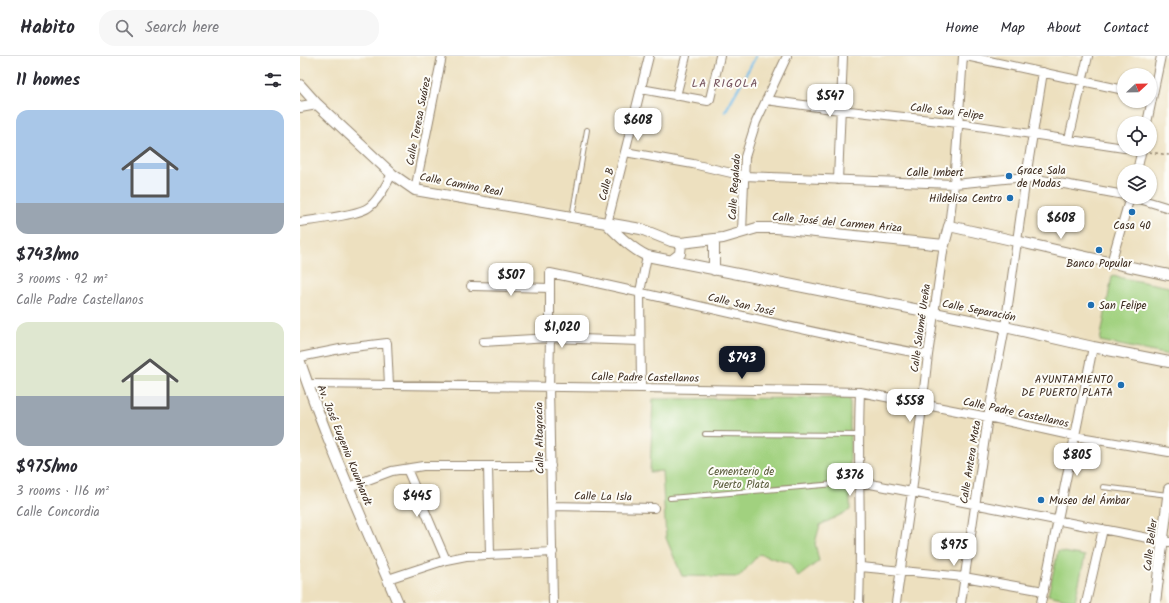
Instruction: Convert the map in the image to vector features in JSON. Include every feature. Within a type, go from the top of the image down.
[{"type":"street","name":"Calle Teresa Suárez","points":[[415,190],[442,56]]},
{"type":"street","name":"Calle B","points":[[607,224],[649,56]]},
{"type":"street","points":[[676,96],[686,56]]},
{"type":"street","points":[[641,89],[708,101],[710,99],[720,56]]},
{"type":"street","name":"Calle Regalado","points":[[742,232],[745,157],[756,122],[787,56]]},
{"type":"street","points":[[838,180],[843,56]]},
{"type":"street","name":"Calle Salomé Ureña","points":[[896,603],[912,492],[934,313],[944,245],[950,226],[963,56]]},
{"type":"street","points":[[966,56],[1117,88]]},
{"type":"street","points":[[1069,139],[1088,56]]},
{"type":"street","points":[[1157,74],[1161,56]]},
{"type":"street","name":"Calle Antera Mota","points":[[961,603],[988,417],[1005,327],[1016,240],[1043,72]]},
{"type":"street","name":"Calle Camino Real","points":[[300,85],[317,104],[392,174],[415,190],[642,229],[670,241],[681,243]]},
{"type":"street","name":"Calle San Felipe","points":[[766,100],[958,123],[1117,147]]},
{"type":"street","points":[[300,107],[317,104]]},
{"type":"street","name":"Calle Imbert","points":[[625,152],[693,164],[744,176],[954,184],[1026,177],[1117,194]]},
{"type":"street","points":[[300,222],[351,214],[369,208],[392,174]]},
{"type":"street","points":[[1111,263],[1129,204]]},
{"type":"street","points":[[1155,204],[1169,208]]},
{"type":"street","points":[[607,224],[640,253],[647,256],[640,292],[641,388]]},
{"type":"street","points":[[950,226],[1169,275]]},
{"type":"street","name":"Calle José del Carmen Ariza","points":[[681,243],[714,240],[757,228],[776,228],[944,245]]},
{"type":"street","points":[[714,240],[714,270]]},
{"type":"street","points":[[671,261],[680,254],[681,243]]},
{"type":"street","name":"Calle Separación","points":[[647,256],[1005,327],[1169,362]]},
{"type":"street","name":"Calle San José","points":[[550,273],[874,345],[928,355]]},
{"type":"street","name":"Calle Altagracia","points":[[550,273],[549,387],[553,603]]},
{"type":"street","points":[[471,286],[550,288]]},
{"type":"street","points":[[483,342],[550,338],[640,341]]},
{"type":"street","points":[[300,357],[345,348],[387,343],[389,385]]},
{"type":"street","points":[[1041,603],[1074,436],[1094,347]]},
{"type":"street","name":"Av. José Eugenio Kounhardt","points":[[300,362],[349,487],[398,603]]},
{"type":"street","name":"Calle Padre Castellanos","points":[[308,384],[860,392],[988,417],[1074,436],[1169,452]]},
{"type":"street","points":[[859,603],[861,567],[858,435],[860,392]]},
{"type":"street","points":[[349,487],[392,472],[423,466],[551,466]]},
{"type":"street","points":[[488,466],[490,554]]},
{"type":"street","points":[[407,469],[446,560]]},
{"type":"street","points":[[860,482],[1166,541]]},
{"type":"street","name":"Calle Beller","points":[[1155,603],[1166,541],[1169,492]]},
{"type":"street","name":"Calle La Isla","points":[[552,506],[654,508]]},
{"type":"street","points":[[1086,603],[1103,529]]},
{"type":"street","points":[[388,579],[446,560],[466,556],[553,552]]},
{"type":"street","points":[[861,567],[964,578],[1044,591]]},
{"type":"lane","points":[[572,218],[587,130]]},
{"type":"lane","points":[[705,434],[858,435]]},
{"type":"lane","points":[[670,498],[860,482]]},
{"type":"lane","points":[[1103,487],[1169,492]]},
{"type":"path","points":[[1157,153],[1169,155]]},
{"type":"green space","points":[[1112,276],[1169,287],[1169,355],[1100,341]]},
{"type":"green space","name":"Cementerio de Puerto Plata","points":[[850,398],[850,510],[820,525],[815,543],[819,561],[798,577],[789,563],[759,554],[739,577],[682,576],[666,538],[662,471],[650,472],[653,399]]},
{"type":"green space","points":[[1058,551],[1085,556],[1075,601],[1048,595]]},
{"type":"waterway","points":[[725,112],[756,56]]},
{"type":"place","name":"Grace Sala de Modas","points":[[1009,176]]},
{"type":"place","name":"Hildelisa Centro","points":[[1010,198]]},
{"type":"place","name":"Casa 40","points":[[1132,212]]},
{"type":"place","name":"Banco Popular","points":[[1099,250]]},
{"type":"place","name":"San Felipe","points":[[1091,305]]},
{"type":"place","name":"AYUNTAMIENTO DE PUERTO PLATA","points":[[1121,385]]},
{"type":"place","name":"Museo del Ámbar","points":[[1041,500]]},
{"type":"district","name":"LA RIGOLA","points":[[725,83]]}]
